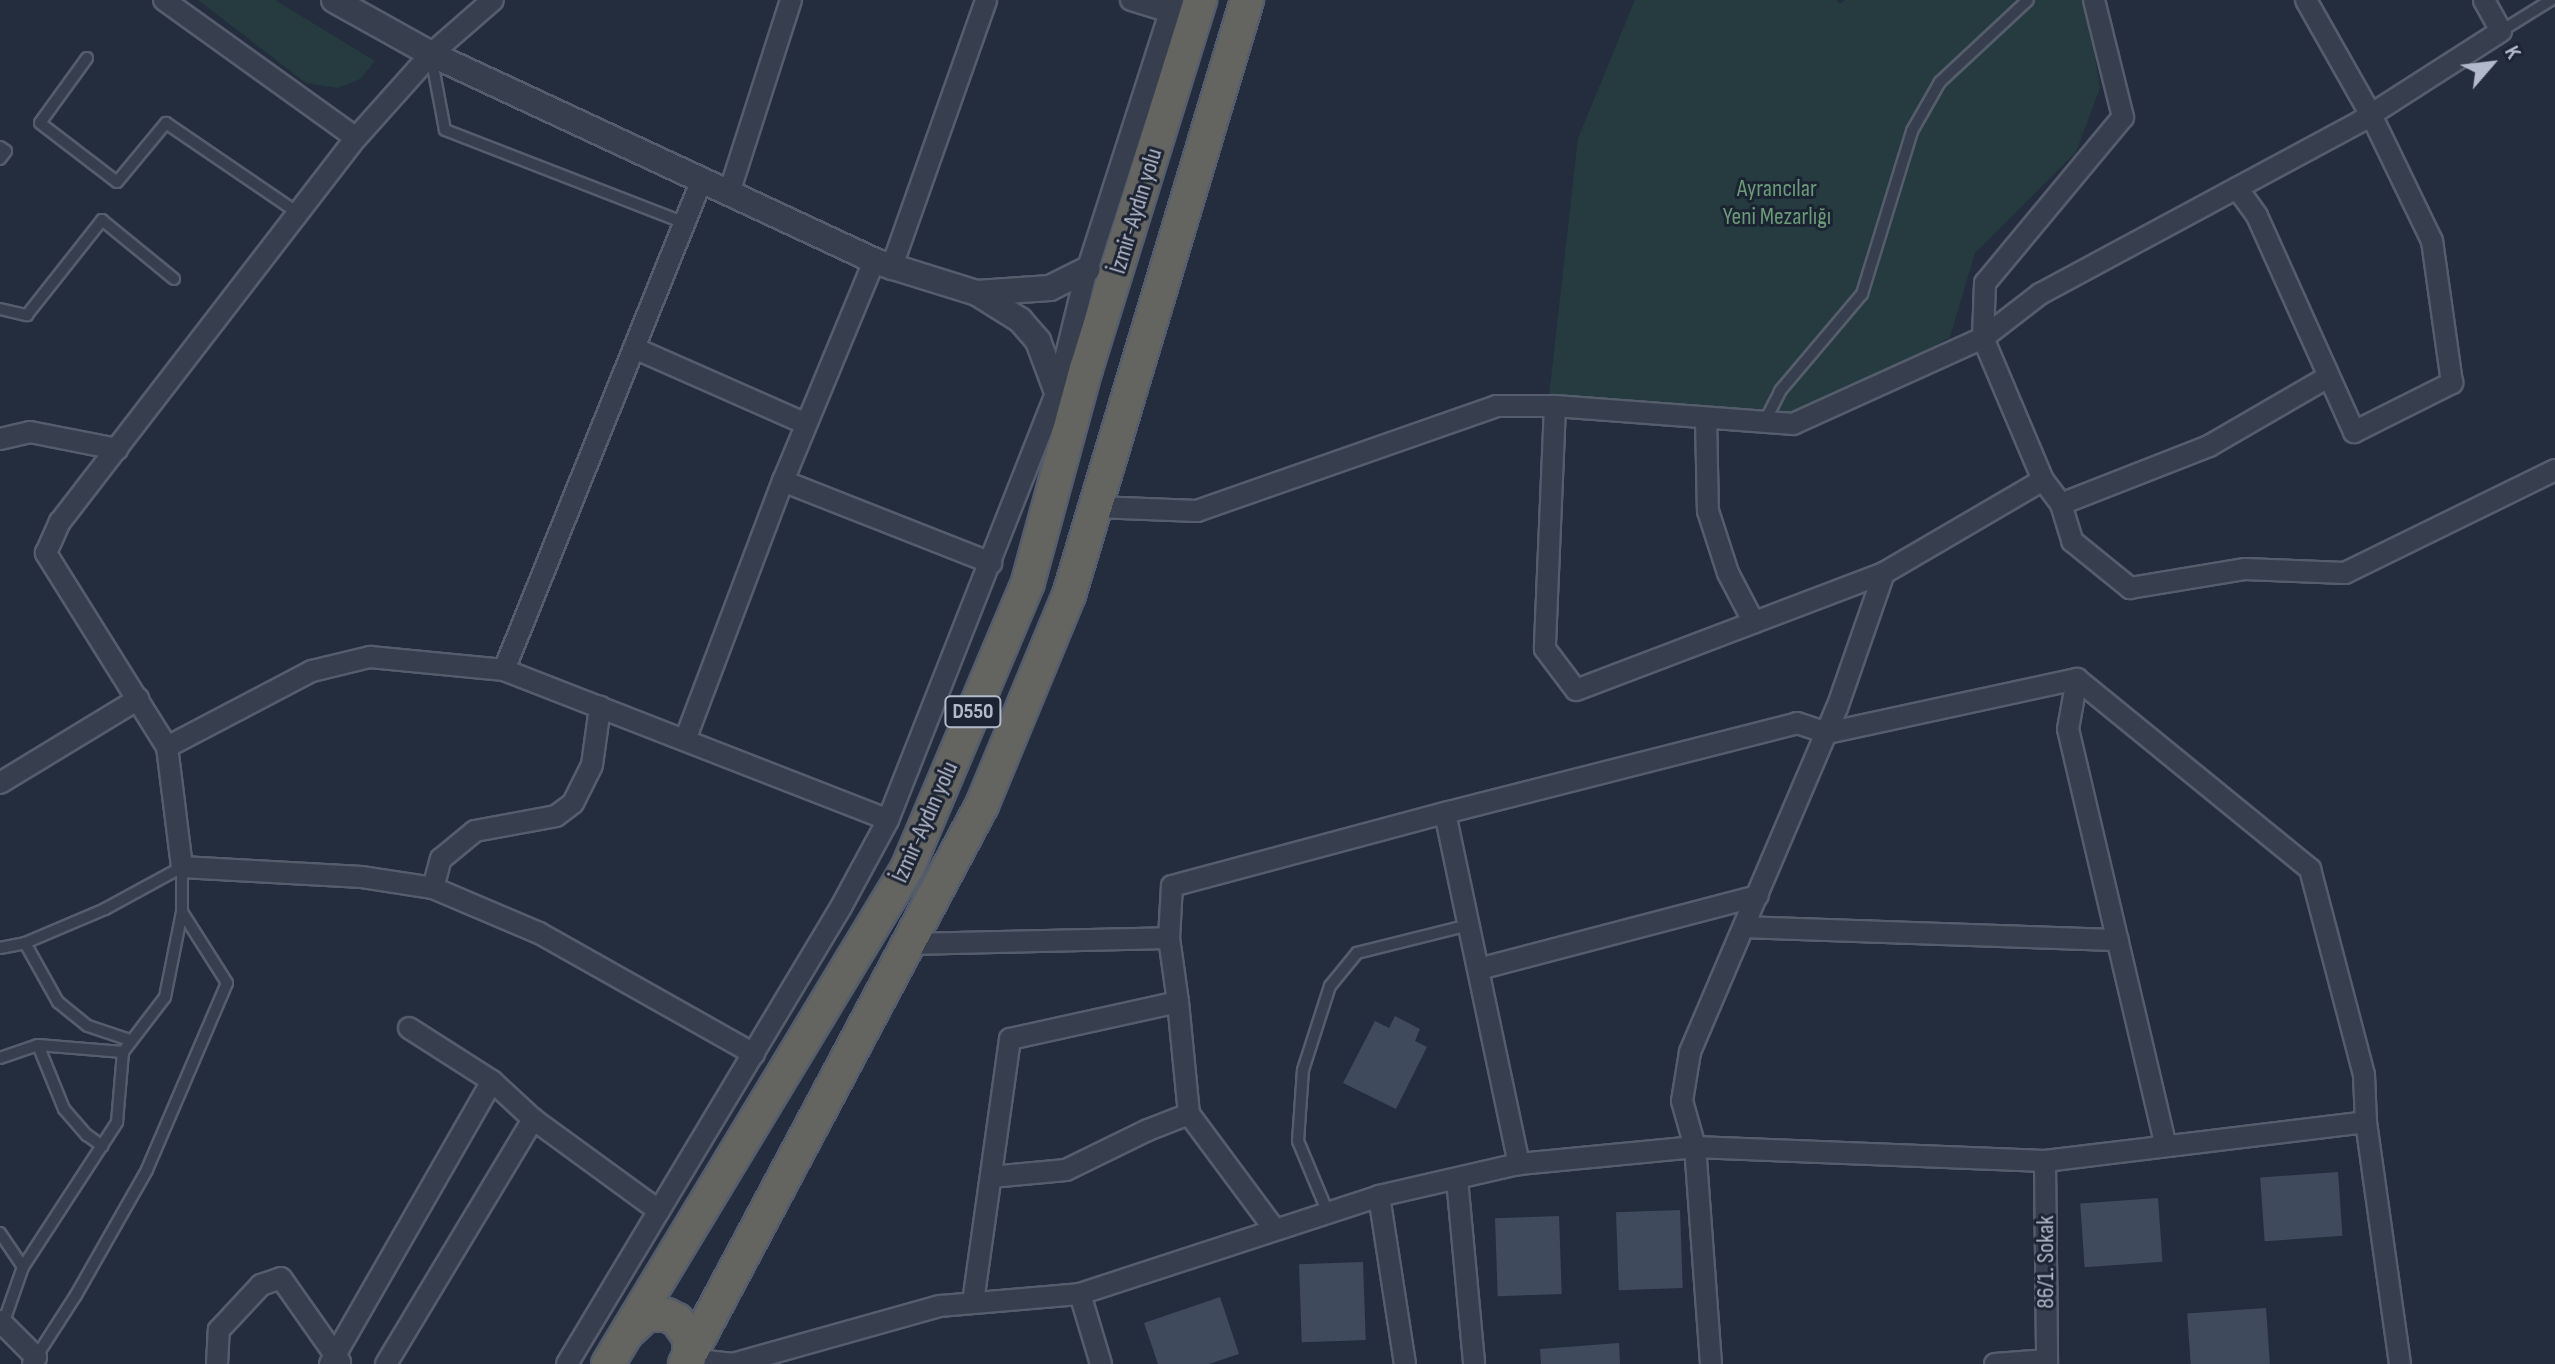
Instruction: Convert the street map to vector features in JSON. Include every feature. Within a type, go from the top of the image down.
[{"type":"highway","name":"İzmir-Aydın yolu","points":[[608,1364],[907,869],[1028,582],[1086,369],[1200,0]]},
{"type":"highway","name":"İzmir-Aydın yolu","points":[[687,1361],[982,805],[1069,595],[1247,0]]},
{"type":"highway","points":[[1066,443],[1057,392],[1086,369]]},
{"type":"highway","points":[[630,1364],[625,1351],[629,1329],[646,1315],[667,1315],[685,1327],[691,1348],[687,1361]]},
{"type":"street","points":[[164,0],[356,138]]},
{"type":"street","points":[[334,0],[431,54],[882,265],[977,293],[1020,320],[1038,341],[1057,392]]},
{"type":"street","points":[[493,0],[431,54],[356,138],[60,522],[46,553],[167,747],[182,867],[361,877],[433,888],[539,933],[754,1054]]},
{"type":"street","points":[[729,193],[791,0]]},
{"type":"street","points":[[685,740],[806,424],[882,265],[986,0]]},
{"type":"street","points":[[567,1364],[841,907],[888,820],[1057,392],[1088,269],[1172,6],[1131,0]]},
{"type":"street","points":[[2094,0],[2123,117],[1985,283],[1983,338],[2043,480],[2061,504],[2072,541],[2130,588],[2245,569],[2345,573],[2555,470]]},
{"type":"street","points":[[2237,188],[2257,216],[2354,432],[2452,383],[2432,241],[2371,115],[2306,0]]},
{"type":"street","points":[[1096,507],[1197,511],[1496,406],[1555,406],[1793,424],[1983,338],[2040,294],[2371,115],[2501,31],[2484,0]]},
{"type":"street","points":[[504,670],[701,182]]},
{"type":"street","points":[[977,293],[1050,288],[1088,269]]},
{"type":"street","points":[[634,348],[806,424]]},
{"type":"street","points":[[2061,504],[2209,446],[2328,377]]},
{"type":"street","points":[[1555,406],[1545,649],[1576,690],[1884,573],[2043,480]]},
{"type":"street","points":[[1706,418],[1708,511],[1728,573],[1754,623]]},
{"type":"street","points":[[0,439],[30,432],[117,449]]},
{"type":"street","points":[[783,481],[991,563]]},
{"type":"street","points":[[1711,1364],[1695,1147],[1682,1101],[1690,1052],[1827,733],[1884,573]]},
{"type":"street","points":[[167,747],[312,671],[370,657],[504,670],[888,820]]},
{"type":"street","points":[[1275,1230],[1189,1114],[1169,938],[1172,886],[1797,723],[1827,733],[2077,679]]},
{"type":"street","points":[[2077,679],[2068,729],[2166,1146]]},
{"type":"street","points":[[2077,679],[2310,869],[2364,1075],[2366,1122],[2400,1364]]},
{"type":"street","points":[[0,783],[138,699]]},
{"type":"street","points":[[433,888],[441,859],[475,831],[556,816],[573,803],[592,765],[600,707]]},
{"type":"street","points":[[1445,813],[1519,1164]]},
{"type":"street","points":[[1479,969],[1758,896]]},
{"type":"street","points":[[1744,927],[2118,940]]},
{"type":"street","points":[[909,944],[1169,938]]},
{"type":"street","points":[[973,1301],[1010,1039],[1178,1002]]},
{"type":"street","points":[[409,1028],[492,1081],[533,1119],[659,1211]]},
{"type":"street","points":[[217,1364],[219,1330],[261,1285],[281,1278],[336,1361],[492,1081]]},
{"type":"street","points":[[991,1177],[1066,1170],[1148,1130],[1189,1114]]},
{"type":"street","points":[[386,1364],[533,1119]]},
{"type":"street","points":[[687,1361],[733,1364],[940,1306],[1080,1294],[1379,1196],[1519,1164],[1695,1147],[2045,1161],[2366,1122]]},
{"type":"street","name":"86/1. Sokak","points":[[2045,1161],[2047,1362]]},
{"type":"street","points":[[1457,1179],[1474,1364]]},
{"type":"street","points":[[1379,1196],[1405,1364]]},
{"type":"street","points":[[1080,1294],[1101,1364]]},
{"type":"street","points":[[2,1322],[34,1361]]},
{"type":"street","points":[[1995,1364],[2047,1362]]},
{"type":"lane","points":[[1765,421],[1780,391],[1862,294],[1912,131],[1940,82],[2028,0]]},
{"type":"lane","points":[[2501,31],[2551,0]]},
{"type":"lane","points":[[431,54],[445,130],[685,223]]},
{"type":"lane","points":[[87,58],[40,123],[117,182],[166,123],[298,213]]},
{"type":"lane","points":[[0,147],[6,151],[0,159]]},
{"type":"lane","points":[[0,309],[27,315],[102,220],[174,279]]},
{"type":"lane","points":[[0,948],[25,943],[105,909],[182,867],[182,912],[165,997],[123,1052],[117,1122],[23,1267],[2,1322]]},
{"type":"lane","points":[[34,1361],[76,1295],[147,1170],[227,983],[182,912]]},
{"type":"lane","points":[[1328,1213],[1298,1141],[1303,1070],[1330,986],[1357,953],[1469,925]]},
{"type":"lane","points":[[25,943],[58,1002],[88,1026],[130,1040]]},
{"type":"lane","points":[[0,1058],[38,1045],[123,1052]]},
{"type":"lane","points":[[38,1045],[64,1109],[87,1135],[102,1146]]},
{"type":"lane","points":[[0,1233],[23,1267]]},
{"type":"green space","points":[[198,0],[275,0],[375,61],[360,79],[338,88],[306,83]]},
{"type":"green space","name":"Ayrancılar Yeni Mezarlığı","points":[[1635,0],[1837,0],[1840,4],[1845,0],[2086,0],[2100,88],[2076,152],[1975,253],[1950,337],[1838,402],[1804,412],[1713,414],[1549,396],[1578,138]]},
{"type":"building","points":[[1395,1016],[1420,1029],[1415,1041],[1427,1047],[1396,1109],[1343,1083],[1375,1021],[1389,1028]]},
{"type":"building","points":[[2338,1172],[2342,1236],[2265,1241],[2260,1177]]},
{"type":"building","points":[[2158,1198],[2162,1262],[2085,1267],[2080,1203]]},
{"type":"building","points":[[1680,1210],[1683,1288],[1619,1290],[1616,1212]]},
{"type":"building","points":[[1559,1216],[1562,1294],[1498,1296],[1495,1218]]},
{"type":"building","points":[[1363,1262],[1366,1340],[1302,1342],[1299,1264]]},
{"type":"building","points":[[1220,1297],[1239,1354],[1209,1364],[1158,1364],[1144,1323]]},
{"type":"building","points":[[2266,1308],[2270,1364],[2191,1364],[2187,1314]]},
{"type":"building","points":[[1619,1343],[1620,1364],[1541,1364],[1540,1349]]}]
